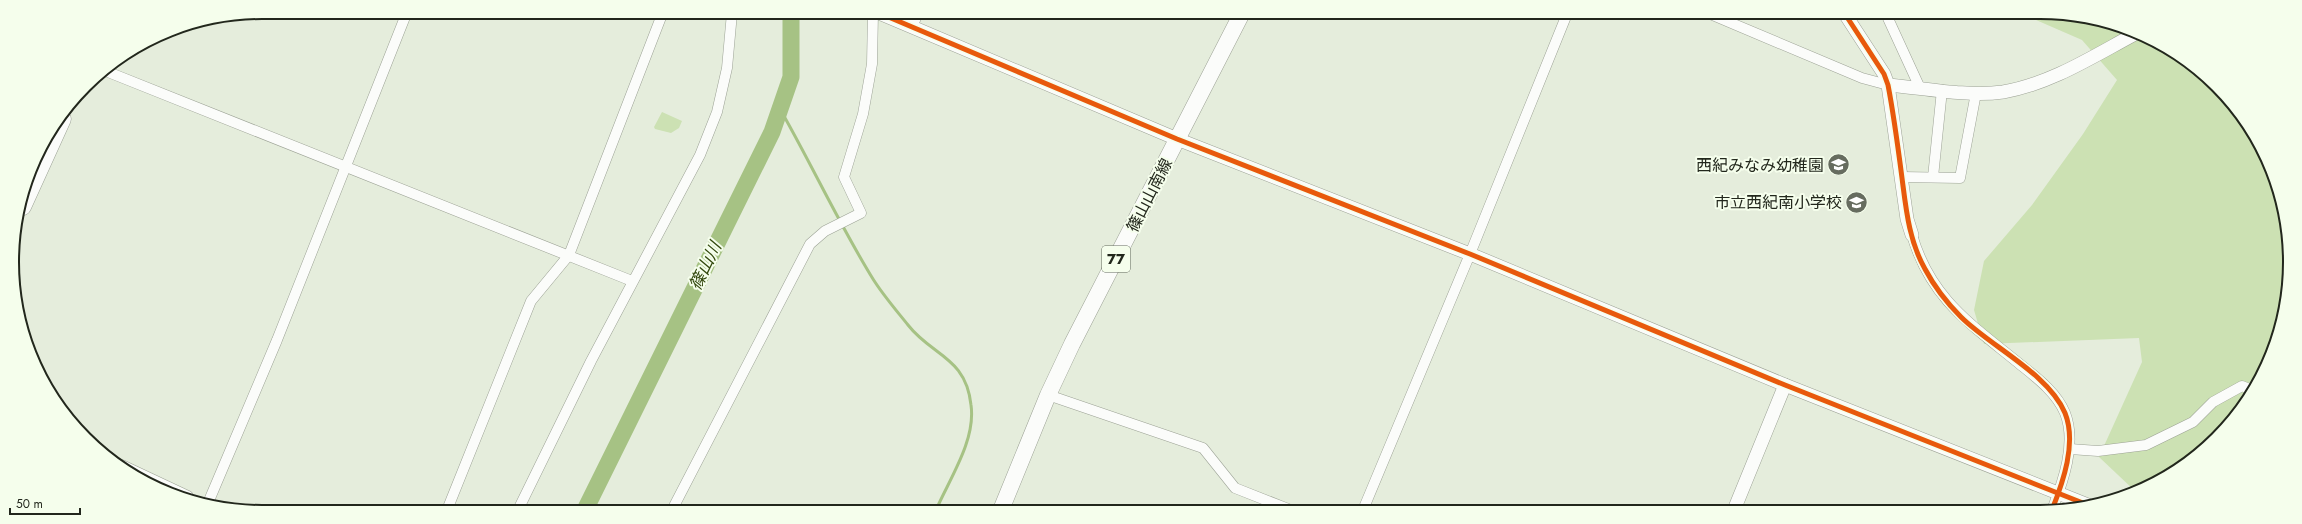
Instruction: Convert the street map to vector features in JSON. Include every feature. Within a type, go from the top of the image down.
[{"type":"main road","name":"篠山山南線","points":[[1003,505],[1048,396],[1072,344],[1239,19]]},
{"type":"main road","points":[[28,196],[58,131]]},
{"type":"street","points":[[210,499],[277,340],[344,166],[404,19]]},
{"type":"street","points":[[449,505],[531,301],[568,255],[660,19]]},
{"type":"street","points":[[520,505],[547,448],[632,282],[700,156],[717,112],[726,68],[731,19]]},
{"type":"street","points":[[675,505],[797,266],[810,244],[825,231],[861,213],[844,177],[863,114],[872,64],[873,19]]},
{"type":"street","points":[[893,19],[1177,139],[1470,254],[1785,385],[2079,502]]},
{"type":"street","points":[[912,27],[915,19]]},
{"type":"street","points":[[1365,505],[1470,254],[1565,19]]},
{"type":"street","points":[[1722,19],[1862,78],[1888,85],[1976,93],[2002,92],[2061,74],[2131,36]]},
{"type":"street","points":[[1848,19],[1884,74],[1888,85],[1908,219],[1912,235],[1925,269],[1945,299],[1962,318],[2049,390],[2065,412],[2070,449],[2054,504]]},
{"type":"street","points":[[1888,19],[1920,88]]},
{"type":"street","points":[[110,73],[568,255],[632,282]]},
{"type":"street","points":[[1933,177],[1942,90]]},
{"type":"street","points":[[1902,177],[1960,178],[1976,93]]},
{"type":"street","points":[[1736,505],[1785,385]]},
{"type":"street","points":[[2070,449],[2098,451],[2146,445],[2193,422],[2213,402],[2242,386],[2247,388]]},
{"type":"street","points":[[1048,396],[1203,448],[1235,488],[1278,505]]},
{"type":"green space","points":[[2034,19],[2072,21],[2103,27],[2133,37],[2175,60],[2212,90],[2242,127],[2265,169],[2275,199],[2281,230],[2283,262],[2281,294],[2275,325],[2265,355],[2250,384],[2233,410],[2200,445],[2175,464],[2131,488],[2099,457],[2142,362],[2139,338],[1984,344],[1974,310],[1984,261],[2032,205],[2083,134],[2117,80],[2082,40]]},
{"type":"green space","points":[[662,112],[682,121],[679,128],[671,133],[655,129],[654,127]]},
{"type":"waterway","name":"篠山川","points":[[587,505],[772,132],[791,77],[791,19]]},
{"type":"waterway","points":[[780,109],[849,237],[877,285],[917,335],[955,367],[968,389],[972,418],[970,432],[961,459],[938,505]]},
{"type":"cycle path","points":[[893,19],[1177,139],[1470,254],[1785,385],[2079,502]]},
{"type":"cycle path","points":[[1848,19],[1884,74],[1888,85],[1909,225],[1915,247],[1932,282],[1951,306],[1973,328],[2033,373],[2057,399],[2065,413],[2070,437],[2069,449],[2064,475],[2054,504]]},
{"type":"place","name":"西紀みなみ幼稚園","points":[[1839,165]]},
{"type":"place","name":"市立西紀南小学校","points":[[1857,202]]}]
